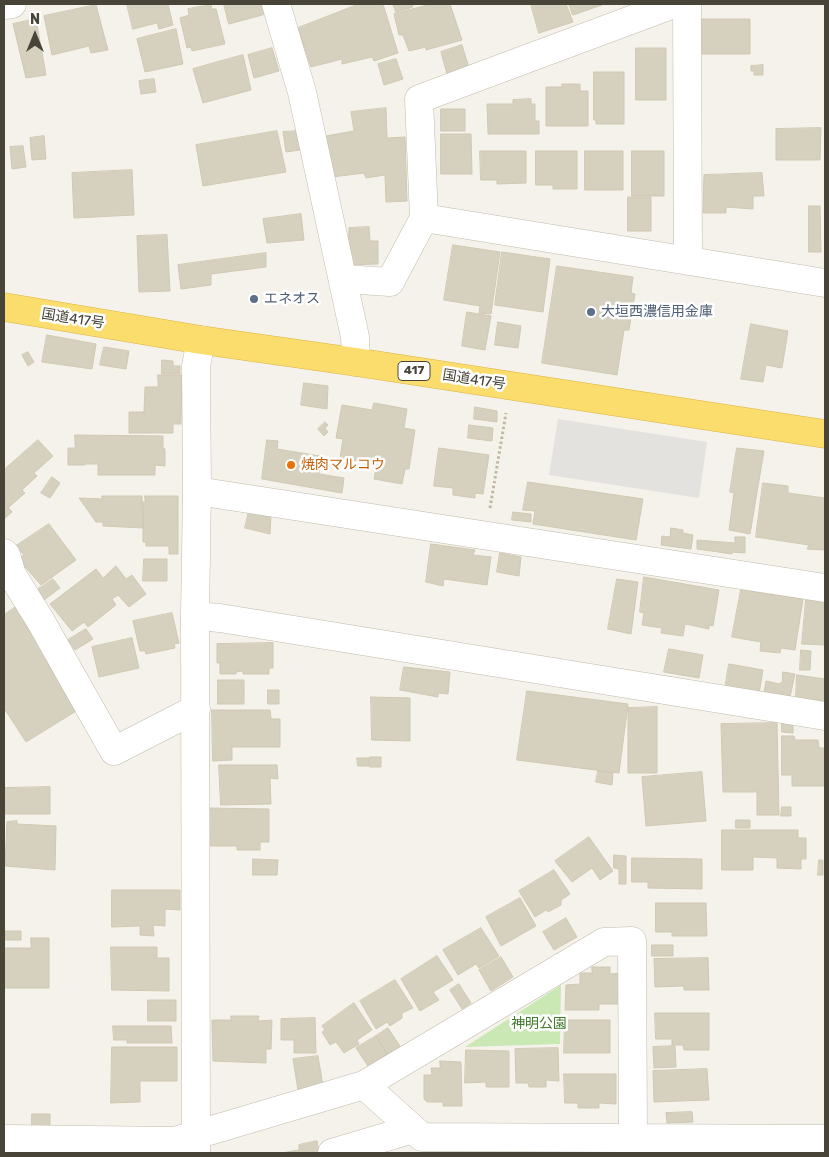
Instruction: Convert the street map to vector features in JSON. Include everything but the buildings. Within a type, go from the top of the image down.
[{"type":"highway","name":"国道417号","points":[[4,307],[201,340],[511,385],[825,434]]},
{"type":"street","points":[[4,5],[12,4]]},
{"type":"street","points":[[276,4],[302,92],[355,338],[356,362]]},
{"type":"street","points":[[343,279],[390,282],[424,218],[419,99],[674,4]]},
{"type":"street","points":[[687,4],[688,261]]},
{"type":"street","points":[[424,218],[825,283]]},
{"type":"street","points":[[196,1144],[196,366],[201,340]]},
{"type":"street","points":[[197,491],[825,588]]},
{"type":"street","points":[[6,570],[40,620],[114,751],[196,709]]},
{"type":"street","points":[[195,616],[220,618],[825,716]]},
{"type":"street","points":[[4,1139],[175,1141],[196,1144],[364,1085],[604,942],[632,941],[633,1138]]},
{"type":"street","points":[[364,1085],[422,1137],[501,1146],[633,1138],[825,1138]]},
{"type":"street","points":[[332,1153],[413,1129]]},
{"type":"path","points":[[486,536],[511,385]]},
{"type":"green space","name":"神明公園","points":[[561,985],[560,1044],[465,1047]]},
{"type":"shaded area","points":[[558,419],[707,442],[699,498],[549,475]]},
{"type":"place","name":"エネオス","points":[[254,299]]},
{"type":"place","name":"大垣西濃信用金庫","points":[[591,312]]},
{"type":"place","name":"焼肉マルコウ","points":[[291,465]]}]
